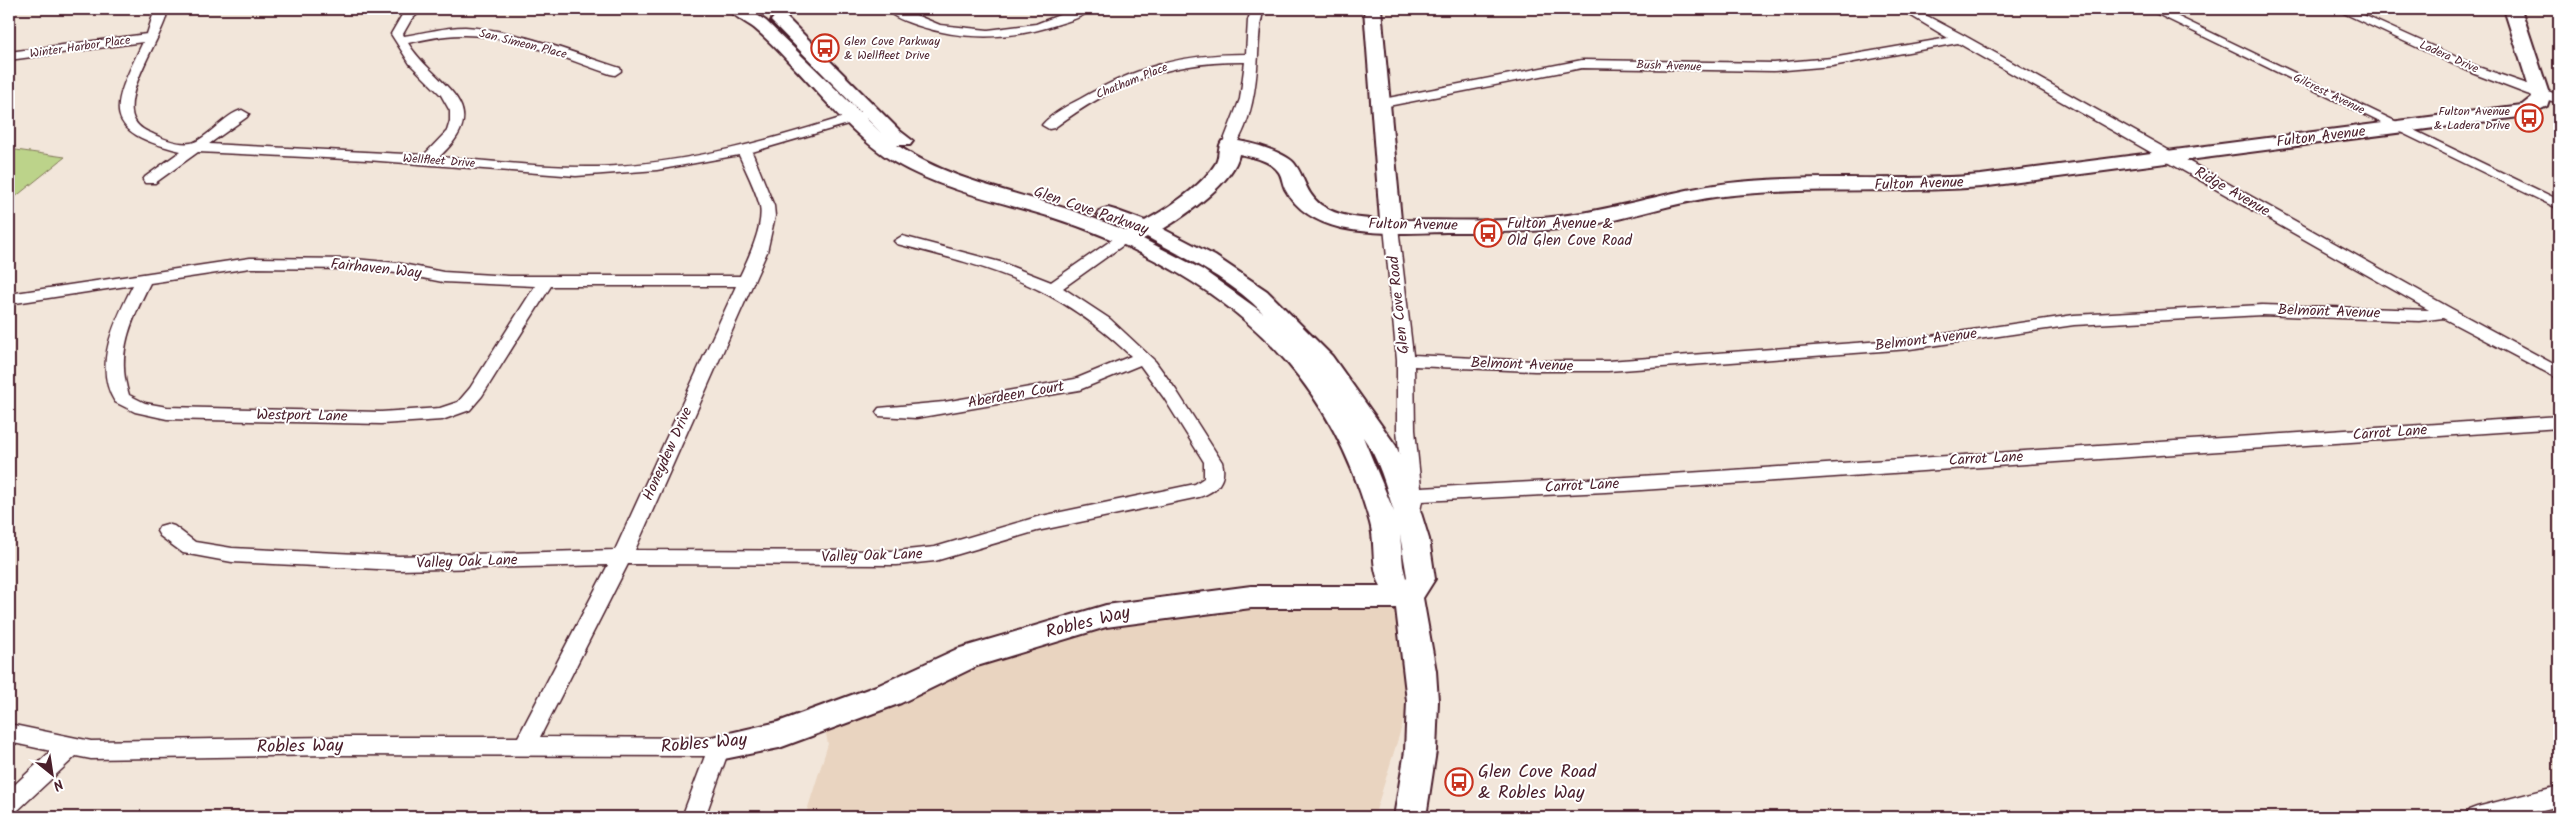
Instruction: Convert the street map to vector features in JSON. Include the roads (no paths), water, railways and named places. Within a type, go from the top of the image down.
[{"type":"street","name":"Wellfleet Drive","points":[[161,9],[158,24],[125,99],[123,110],[125,119],[138,133],[150,139],[181,147],[596,171],[672,163],[745,151],[863,116]]},
{"type":"street","points":[[417,9],[406,18],[397,34],[415,62],[452,101],[456,119],[455,130],[427,160]]},
{"type":"street","name":"Glen Cove Parkway","points":[[737,9],[768,32],[863,116]]},
{"type":"street","name":"Glen Cove Parkway","points":[[764,9],[815,54],[863,116],[876,141],[916,165],[956,182],[1069,216],[1136,230],[1207,261],[1259,296],[1324,361],[1383,446],[1400,484],[1415,539]]},
{"type":"street","points":[[892,9],[911,20],[937,29],[969,34],[1001,32],[1041,26],[1084,9]]},
{"type":"street","points":[[1053,288],[1136,230],[1207,186],[1229,157],[1229,145],[1241,124],[1248,102],[1254,20],[1258,9]]},
{"type":"street","name":"Glen Cove Road","points":[[1372,9],[1378,104],[1405,360],[1406,430],[1415,539],[1421,580],[1408,597]]},
{"type":"street","name":"Ridge Avenue","points":[[1906,9],[2446,313],[2559,374]]},
{"type":"street","name":"Gilcrest Avenue","points":[[2153,9],[2559,205]]},
{"type":"street","name":"Ladera Drive","points":[[2342,9],[2550,97]]},
{"type":"street","points":[[2512,9],[2550,97]]},
{"type":"street","name":"San Simeon Place","points":[[400,41],[433,34],[462,31],[480,32],[557,52],[615,71]]},
{"type":"street","name":"Winter Harbor Place","points":[[9,56],[152,37]]},
{"type":"street","name":"Bush Avenue","points":[[1378,104],[1582,64],[1774,67],[1832,62],[1961,39]]},
{"type":"street","name":"Chatham Place","points":[[1049,124],[1075,104],[1165,66],[1200,59],[1252,58]]},
{"type":"street","name":"Fulton Avenue","points":[[1229,145],[1278,160],[1292,176],[1294,186],[1308,206],[1316,212],[1337,220],[1391,227],[1558,223],[1614,213],[1685,196],[1739,188],[1790,185],[1948,185],[2526,110],[2550,97]]},
{"type":"street","points":[[150,180],[242,114]]},
{"type":"street","name":"Honeydew Drive","points":[[524,747],[622,557],[759,252],[768,216],[767,206],[745,151]]},
{"type":"street","name":"Glen Cove Parkway","points":[[1136,230],[1199,278],[1241,305],[1281,340],[1312,377],[1342,420],[1386,527],[1392,582],[1408,597]]},
{"type":"street","name":"Valley Oak Lane","points":[[167,531],[190,548],[232,556],[399,564],[622,557],[897,558],[936,554],[1037,524],[1118,508],[1210,485],[1215,479],[1216,471],[1213,462],[1154,371],[1109,325],[1053,288],[1020,273],[984,261],[902,241]]},
{"type":"street","name":"Fairhaven Way","points":[[9,300],[146,277],[250,263],[301,262],[397,268],[444,277],[546,281],[746,281]]},
{"type":"street","name":"Westport Lane","points":[[146,277],[123,323],[112,365],[121,398],[141,408],[167,413],[381,418],[442,414],[464,406],[476,392],[546,281]]},
{"type":"street","name":"Belmont Avenue","points":[[1405,360],[1535,366],[1608,366],[1910,344],[2074,320],[2227,310],[2419,316],[2446,313]]},
{"type":"street","name":"Aberdeen Court","points":[[885,412],[916,412],[944,408],[1079,384],[1142,358]]},
{"type":"street","name":"Carrot Lane","points":[[1412,495],[1626,484],[2559,422]]},
{"type":"street","name":"Robles Way","points":[[9,733],[91,750],[330,746],[719,747],[779,735],[890,694],[968,656],[1106,616],[1183,604],[1250,597],[1408,597]]},
{"type":"street","points":[[1408,597],[1422,682],[1423,726],[1415,794],[1410,817]]},
{"type":"street","points":[[9,804],[70,747]]},
{"type":"street","points":[[694,817],[719,747]]},
{"type":"street","points":[[2477,817],[2559,796]]},
{"type":"place","name":"Glen Cove Parkway & Wellfleet Drive","points":[[825,48]]},
{"type":"place","name":"Fulton Avenue & Ladera Drive","points":[[2529,118]]},
{"type":"place","name":"Fulton Avenue & Old Glen Cove Road","points":[[1488,233]]},
{"type":"place","name":"Glen Cove Road & Robles Way","points":[[1459,782]]}]
